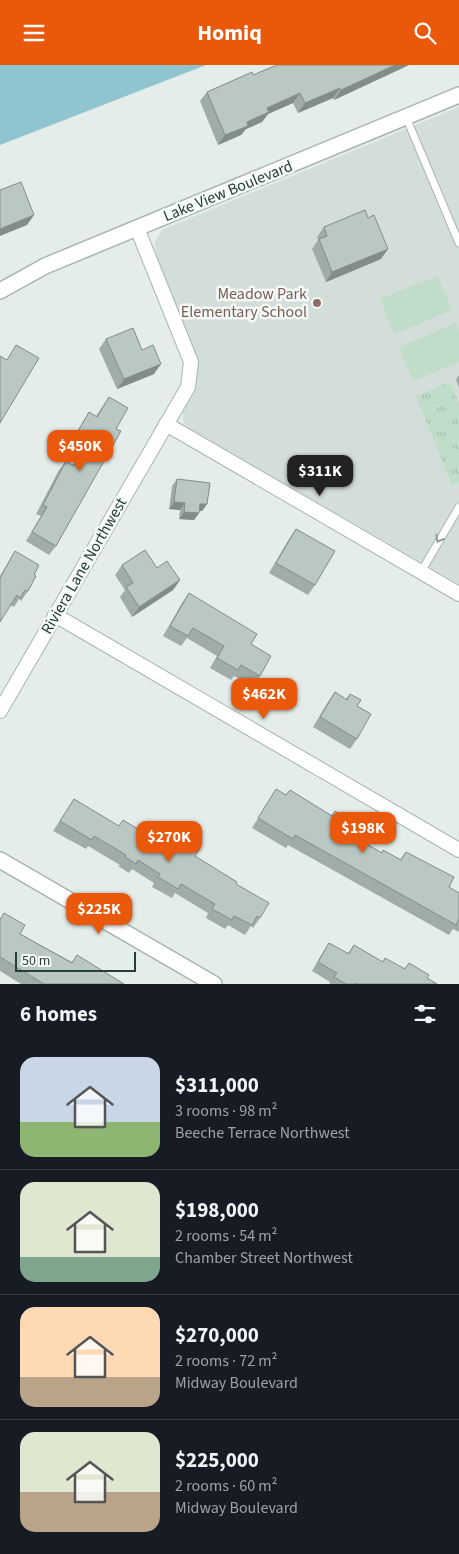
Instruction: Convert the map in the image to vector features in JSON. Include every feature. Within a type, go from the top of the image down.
[{"type":"street","name":"Lake View Boulevard","points":[[0,291],[45,266],[459,95]]},
{"type":"street","name":"Riviera Lane Northwest","points":[[0,711],[188,387],[191,362],[137,228]]},
{"type":"street","points":[[166,424],[459,594]]},
{"type":"street","points":[[55,615],[459,849]]},
{"type":"street","points":[[0,860],[214,984]]},
{"type":"lane","points":[[406,117],[459,243]]},
{"type":"lane","points":[[421,572],[459,507]]},
{"type":"shaded area","name":"Meadow Park Elementary School","points":[[459,107],[459,584],[187,427],[183,420],[183,412],[195,386],[197,371],[194,351],[156,254],[155,242],[162,230]]},
{"type":"green space","points":[[437,276],[452,310],[394,334],[380,299]]},
{"type":"green space","points":[[456,323],[459,331],[459,362],[413,381],[399,347]]},
{"type":"green space","points":[[450,382],[459,403],[459,482],[452,485],[416,396]]},
{"type":"water","points":[[0,65],[206,65],[0,145]]},
{"type":"building","points":[[277,65],[395,65],[341,90],[340,88],[305,103],[300,93],[267,108],[269,112],[247,122],[248,126],[225,135],[207,92],[252,72],[253,75]]},
{"type":"building","points":[[21,182],[34,215],[0,229],[0,190]]},
{"type":"building","points":[[365,210],[368,218],[374,215],[388,249],[332,272],[319,239],[327,236],[324,227]]},
{"type":"building","points":[[133,328],[142,350],[153,345],[161,364],[124,379],[106,339]]},
{"type":"building","points":[[16,345],[39,358],[0,423],[0,356],[7,360]]},
{"type":"building","points":[[109,397],[128,408],[116,429],[121,431],[56,546],[32,532],[47,507],[43,505],[66,461],[74,466],[89,438],[78,431],[89,412],[97,417]]},
{"type":"building","points":[[177,479],[210,483],[207,504],[200,504],[199,513],[184,512],[185,503],[174,502]]},
{"type":"building","points":[[296,529],[335,551],[315,585],[276,563]]},
{"type":"building","points":[[145,550],[157,568],[167,561],[180,580],[139,607],[126,587],[133,583],[122,565]]},
{"type":"building","points":[[15,551],[39,565],[34,575],[36,576],[28,591],[25,590],[20,598],[17,595],[0,622],[0,578]]},
{"type":"building","points":[[189,593],[257,634],[251,644],[271,656],[260,676],[241,665],[238,670],[217,658],[224,646],[193,628],[188,636],[170,626]]},
{"type":"building","points":[[335,692],[347,700],[350,694],[361,700],[357,706],[371,714],[357,739],[320,717]]},
{"type":"building","points":[[276,789],[286,795],[290,790],[332,816],[335,811],[351,820],[344,831],[382,853],[383,850],[401,860],[406,852],[454,877],[449,887],[459,893],[459,919],[456,925],[295,835],[293,839],[258,818]]},
{"type":"building","points":[[74,799],[119,826],[123,820],[174,851],[182,837],[200,848],[195,856],[237,882],[236,884],[269,903],[260,918],[257,916],[252,925],[234,916],[232,920],[212,909],[215,904],[181,884],[178,889],[158,877],[160,874],[138,860],[136,864],[125,857],[126,855],[94,836],[92,840],[60,821]]},
{"type":"building","points":[[4,913],[25,925],[20,934],[72,963],[77,955],[124,984],[44,984],[0,957],[0,920]]},
{"type":"building","points":[[329,943],[349,954],[354,945],[383,962],[385,958],[405,969],[409,963],[429,975],[427,978],[437,984],[346,984],[334,977],[337,973],[318,962]]},
{"type":"place","name":"Meadow Park Elementary School","points":[[317,303]]}]
